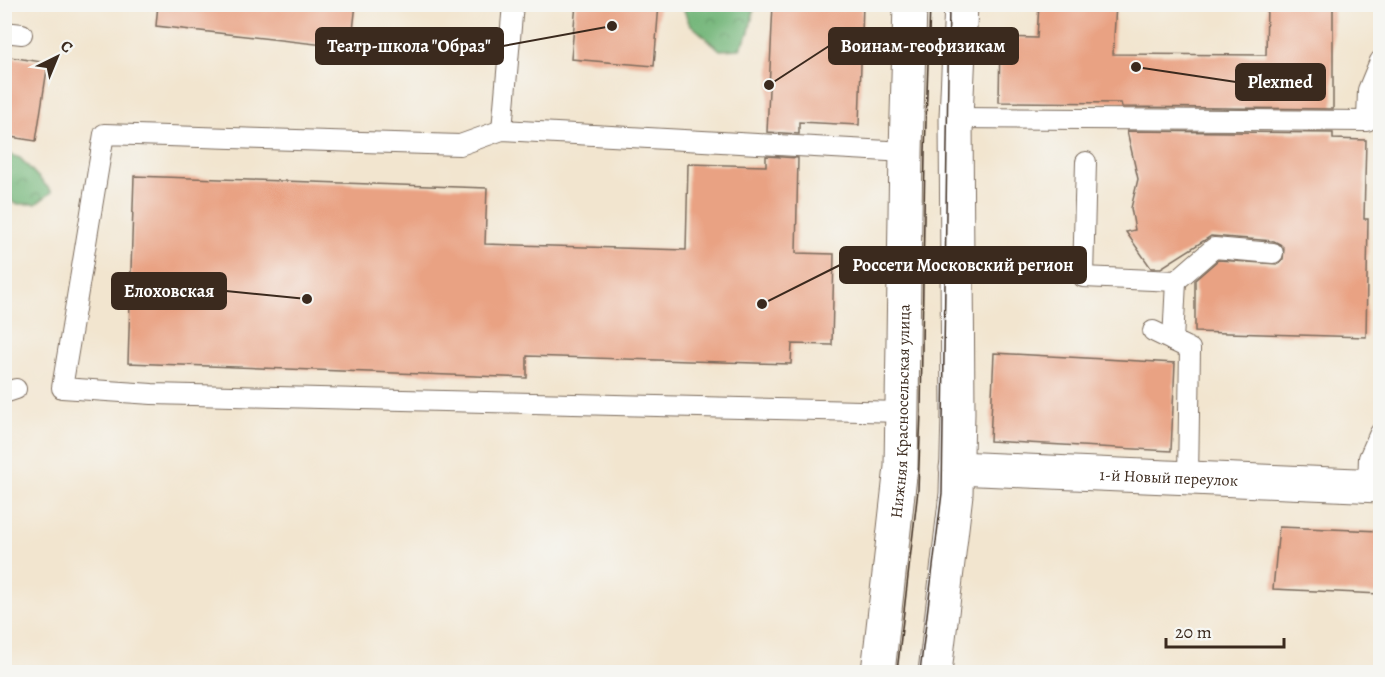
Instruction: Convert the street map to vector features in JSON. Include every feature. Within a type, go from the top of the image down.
[{"type":"street","name":"Нижняя Красносельская улица","points":[[878,672],[899,488],[903,412],[910,4]]},
{"type":"street","points":[[935,672],[956,481],[958,413],[956,118],[961,4]]},
{"type":"street","name":"1-й Новый переулок","points":[[956,481],[1188,478],[1374,486]]},
{"type":"lane","points":[[502,130],[513,4]]},
{"type":"lane","points":[[956,118],[1367,121],[1368,90],[1380,61]]},
{"type":"lane","points":[[903,412],[152,394],[62,388],[104,134],[460,145],[502,130],[906,152]]},
{"type":"lane","points":[[1086,162],[1083,277],[1176,282],[1214,248],[1273,252]]},
{"type":"lane","points":[[1173,341],[1176,282]]},
{"type":"lane","points":[[1153,331],[1190,349],[1188,478]]},
{"type":"lane","points":[[1374,486],[1369,459],[1380,433]]},
{"type":"green space","points":[[682,4],[755,5],[749,32],[740,49],[720,50],[689,23]]},
{"type":"green space","points":[[4,153],[20,158],[52,192],[36,204],[15,204],[5,195]]},
{"type":"building","points":[[158,4],[356,4],[351,48],[156,26]]},
{"type":"building","points":[[576,4],[659,4],[654,66],[571,59]]},
{"type":"building","points":[[773,4],[863,4],[859,125],[799,122],[799,134],[767,132]]},
{"type":"building","points":[[1039,4],[1116,4],[1113,54],[1266,55],[1267,4],[1333,4],[1333,109],[1122,107],[1121,103],[999,102],[1000,37],[1037,38]]},
{"type":"building","points":[[4,56],[48,63],[36,141],[4,136]]},
{"type":"building","points":[[1127,131],[1333,133],[1333,139],[1366,140],[1364,219],[1368,219],[1366,337],[1195,332],[1195,280],[1218,260],[1278,264],[1283,259],[1284,248],[1274,241],[1211,236],[1161,268],[1151,268],[1126,232],[1135,230],[1131,208],[1138,179]]},
{"type":"building","points":[[766,156],[798,158],[796,253],[834,254],[832,345],[792,344],[791,364],[527,356],[527,378],[128,363],[134,176],[487,188],[485,244],[686,250],[688,164],[766,166]]},
{"type":"building","points":[[994,353],[1175,363],[1171,451],[990,441]]},
{"type":"building","points":[[1279,527],[1380,531],[1380,594],[1273,589]]},
{"type":"tram line","points":[[897,672],[918,490],[930,4]]},
{"type":"tram line","points":[[920,672],[942,493],[949,4]]},
{"type":"place","name":"Театр-школа \"Образ\"","points":[[612,26]]},
{"type":"place","name":"Plexmed","points":[[1136,67]]},
{"type":"place","name":"Воинам-геофизикам","points":[[769,85]]},
{"type":"place","name":"Елоховская","points":[[307,299]]},
{"type":"place","name":"Россети Московский регион","points":[[762,304]]}]
